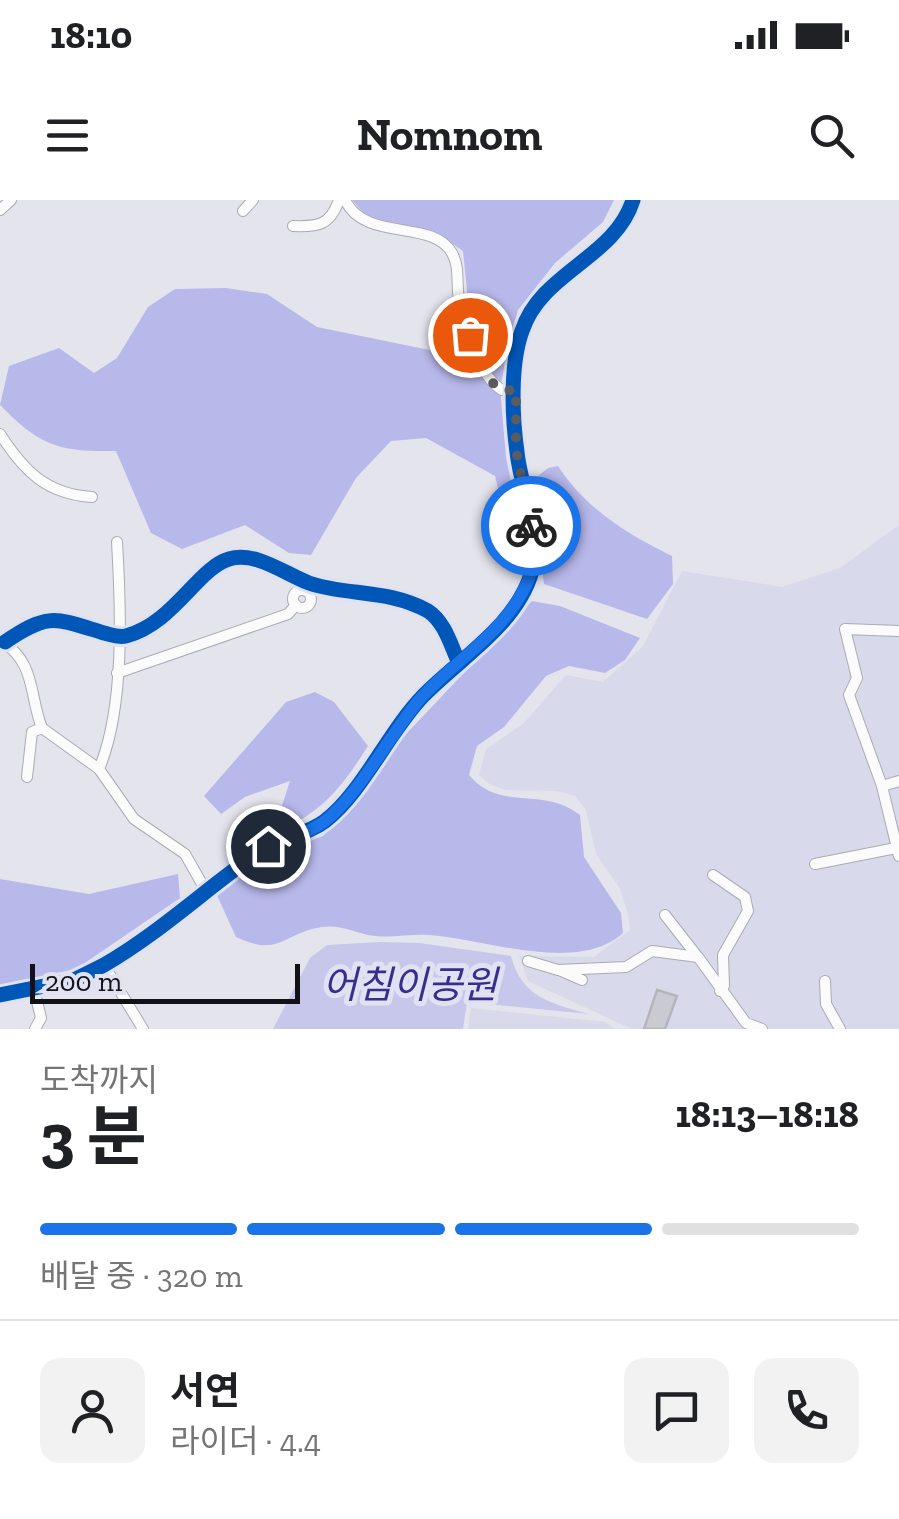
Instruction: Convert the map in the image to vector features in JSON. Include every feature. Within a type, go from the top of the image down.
[{"type":"street","points":[[0,210],[10,200]]},
{"type":"street","points":[[243,211],[253,200]]},
{"type":"street","points":[[294,226],[318,227],[326,223],[342,200],[361,220],[444,242],[455,256],[458,298],[486,376],[502,390],[516,390]]},
{"type":"street","points":[[0,996],[74,980],[104,965],[135,947],[268,846],[324,822],[348,798],[422,698],[494,632],[521,595],[532,572],[535,547],[516,450],[522,330],[536,303],[557,278],[592,254],[630,210],[633,200]]},
{"type":"street","points":[[0,434],[31,477],[52,489],[92,497]]},
{"type":"street","points":[[98,769],[121,638],[117,542]]},
{"type":"street","points":[[206,892],[185,854],[134,819],[98,769],[42,728],[34,684],[17,653],[2,642],[41,619],[56,618],[121,638],[153,626],[217,565],[231,558],[283,568],[308,587],[370,590],[429,612],[441,623],[459,663]]},
{"type":"street","points":[[117,673],[288,614],[296,605],[304,608],[310,602],[308,587]]},
{"type":"street","points":[[815,864],[897,852],[882,786],[849,696],[856,678],[845,628],[899,630]]},
{"type":"street","points":[[27,776],[32,732],[42,728]]},
{"type":"street","points":[[882,786],[899,782]]},
{"type":"street","points":[[714,874],[745,897],[748,911],[723,956],[724,986],[720,991]]},
{"type":"street","points":[[665,916],[746,1023],[762,1029]]},
{"type":"street","points":[[558,970],[626,967],[652,951],[698,957]]},
{"type":"street","points":[[528,961],[582,980]]},
{"type":"street","points":[[104,965],[143,1029]]},
{"type":"street","points":[[825,981],[826,1004],[840,1029]]},
{"type":"street","points":[[34,989],[41,1018],[35,1029]]},
{"type":"shaded area","points":[[352,200],[614,200],[603,222],[555,263],[518,310],[500,387],[506,458],[520,523],[504,513],[495,476],[426,438],[391,441],[356,478],[311,555],[289,553],[245,525],[182,549],[151,533],[116,451],[79,450],[52,444],[27,430],[0,405],[9,366],[59,348],[94,373],[117,358],[148,307],[175,289],[226,288],[267,294],[317,327],[454,355],[471,330],[463,251],[435,232],[374,225]]},
{"type":"shaded area","points":[[558,466],[581,495],[608,518],[672,556],[673,584],[647,619],[544,584],[532,481],[548,468]]},
{"type":"shaded area","points":[[899,525],[899,1029],[632,1029],[528,981],[519,956],[594,957],[630,930],[628,913],[619,887],[596,854],[586,810],[575,796],[557,791],[505,790],[488,783],[479,775],[486,749],[523,724],[566,675],[603,682],[643,646],[682,571],[782,587],[840,568]]},
{"type":"shaded area","points":[[532,601],[560,606],[640,638],[625,660],[605,673],[569,666],[546,676],[504,727],[477,746],[469,775],[494,793],[551,801],[580,815],[584,857],[621,913],[623,933],[604,945],[555,953],[451,937],[375,936],[329,926],[272,945],[236,937],[215,891],[263,858],[323,836],[368,790],[389,752]]},
{"type":"shaded area","points":[[315,692],[334,702],[368,746],[345,780],[321,805],[275,833],[254,840],[249,829],[279,815],[290,781],[245,797],[221,814],[204,796],[286,702]]},
{"type":"shaded area","points":[[178,874],[180,898],[76,969],[0,988],[0,879],[89,894]]},
{"type":"shaded area","points":[[471,1008],[605,1022],[615,1029],[468,1029]]},
{"type":"green space","name":"어침이공원","points":[[419,943],[511,956],[530,990],[551,1002],[589,1014],[467,1002],[463,1029],[273,1029],[310,958],[327,945]]},
{"type":"building","points":[[657,990],[677,996],[665,1029],[644,1029]]},
{"type":"cycle path","points":[[0,995],[74,980],[104,965],[263,849],[325,821],[351,795],[423,696],[486,640],[514,608],[525,590],[534,557],[533,527],[514,423],[518,344],[531,311],[561,279],[611,237],[633,200]]},
{"type":"cycle path","points":[[5,642],[32,626],[53,621],[115,636],[143,630],[171,609],[206,573],[239,557],[260,561],[309,583],[398,599],[428,611],[443,628],[459,663]]},
{"type":"way so far","points":[[470,335],[491,382],[502,390],[516,390],[516,450],[531,526]]},
{"type":"route","points":[[268,846],[324,822],[348,798],[422,698],[494,632],[521,595],[532,572],[535,547],[531,526]]}]
